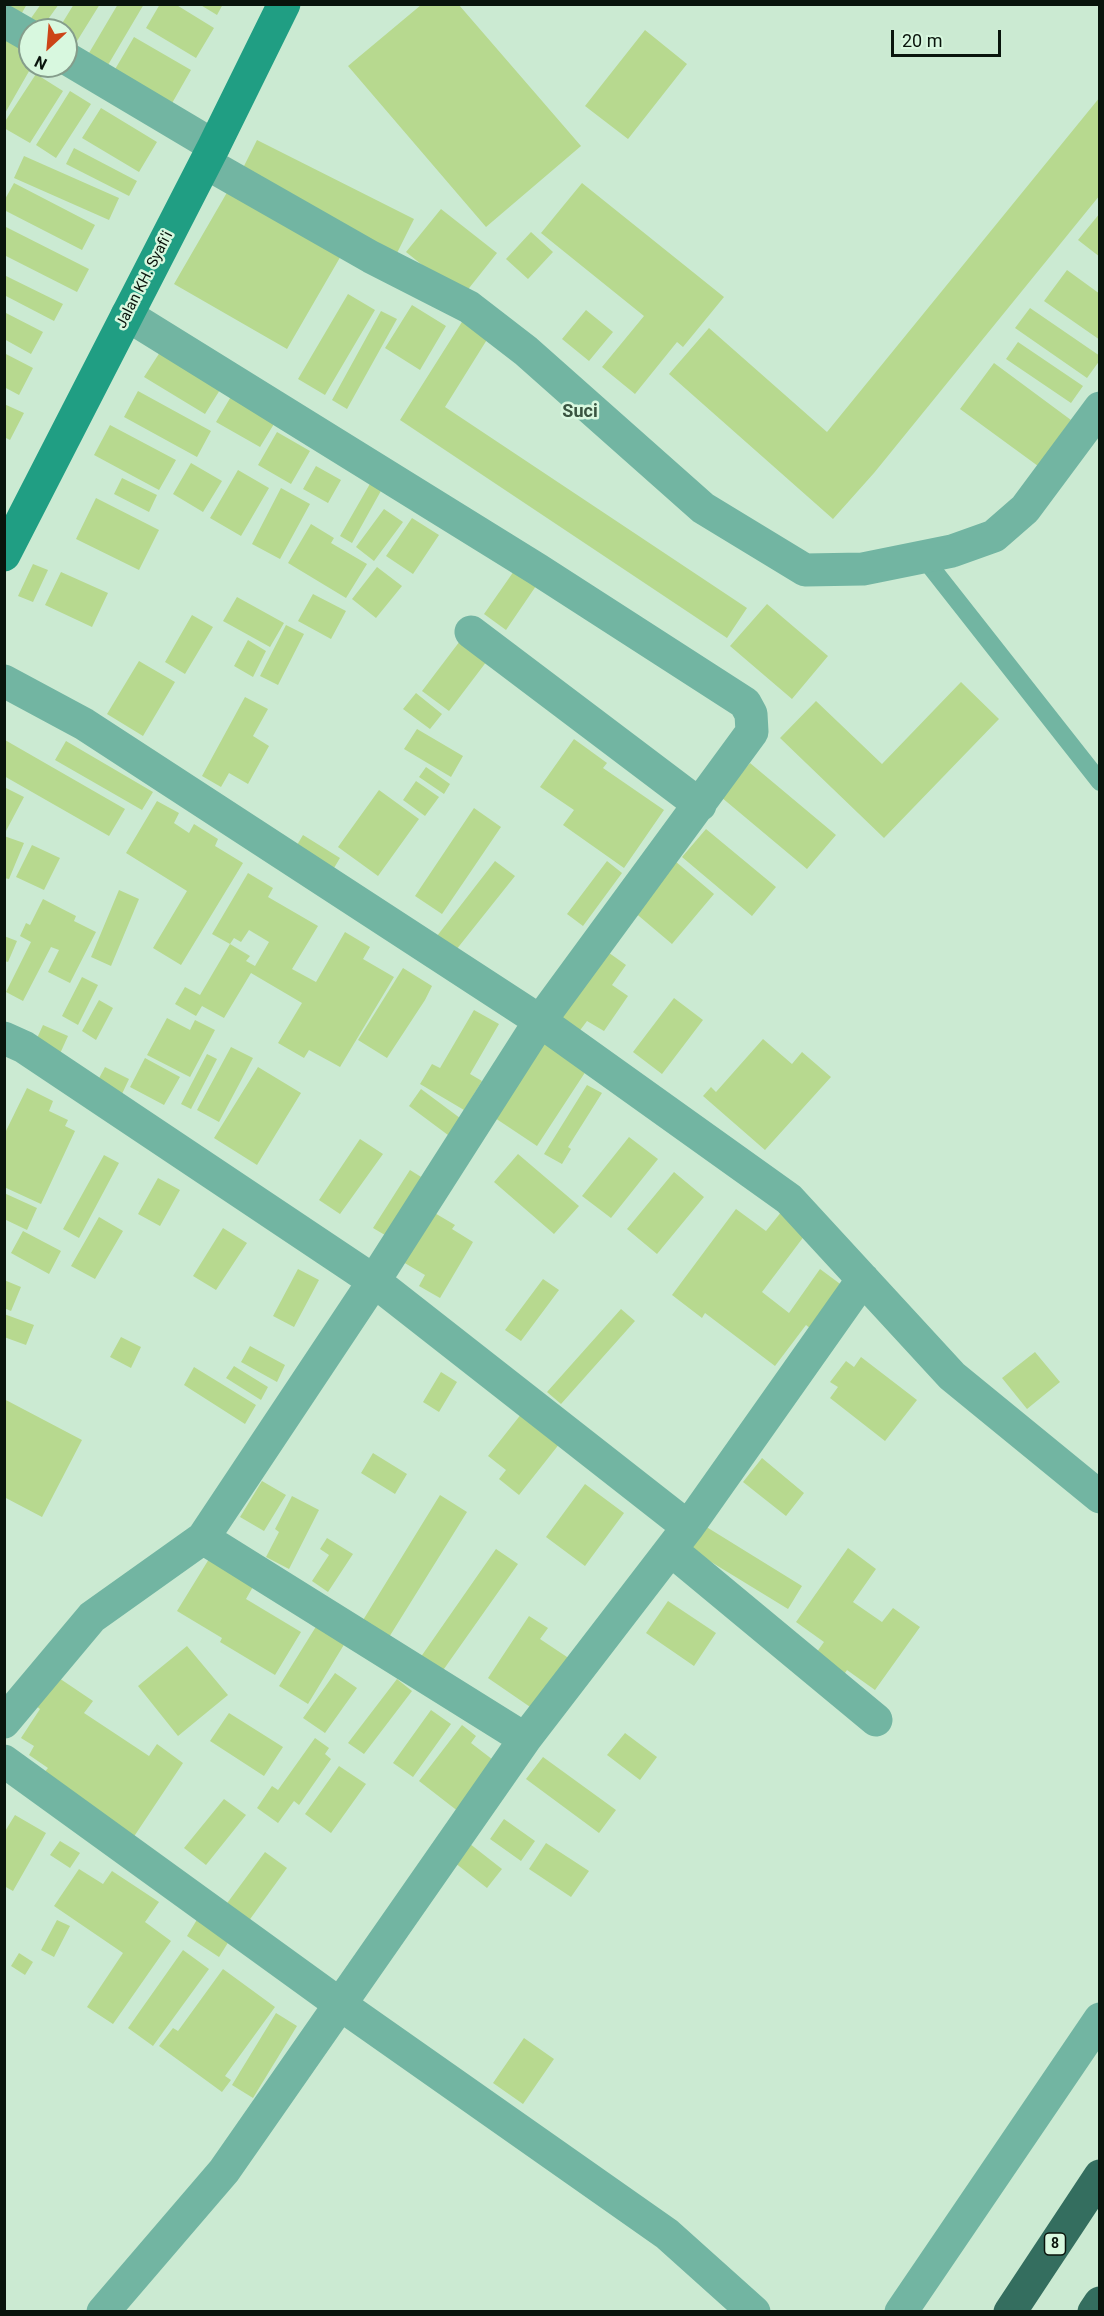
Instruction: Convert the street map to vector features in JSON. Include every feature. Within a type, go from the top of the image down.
[{"type":"highway","name":"8","points":[[1010,2312],[1100,2176]]},
{"type":"highway","points":[[1094,2312],[1100,2303]]},
{"type":"main road","name":"Jalan KH. Syafi'i","points":[[4,555],[210,155],[284,4]]},
{"type":"street","points":[[4,21],[18,29]]},
{"type":"street","points":[[78,66],[210,155],[371,257],[469,307],[526,351],[703,508],[805,570],[863,569],[952,551],[994,536],[1025,509],[1100,408]]},
{"type":"street","points":[[7,1714],[92,1617],[203,1539],[374,1281],[540,1021],[752,732],[752,714],[745,703],[537,569],[127,315]]},
{"type":"street","points":[[471,632],[700,805]]},
{"type":"street","points":[[4,681],[84,724],[540,1021],[789,1199],[952,1376],[1100,1497]]},
{"type":"street","points":[[4,1038],[24,1047],[374,1281],[680,1538],[876,1719]]},
{"type":"street","points":[[103,2312],[224,2171],[525,1739],[680,1538],[862,1280]]},
{"type":"street","points":[[203,1539],[525,1739]]},
{"type":"street","points":[[4,1761],[341,2005],[667,2234],[754,2312]]},
{"type":"street","points":[[902,2312],[1100,2019]]},
{"type":"lane","points":[[923,557],[1100,782]]},
{"type":"building","points":[[4,4],[27,4],[19,18],[4,8]]},
{"type":"building","points":[[41,4],[59,4],[49,18],[31,18]]},
{"type":"building","points":[[74,4],[100,4],[78,39],[78,18],[65,18]]},
{"type":"building","points":[[118,4],[144,4],[108,65],[89,53]]},
{"type":"building","points":[[160,4],[175,4],[214,28],[196,58],[146,28]]},
{"type":"building","points":[[199,4],[223,4],[217,15]]},
{"type":"building","points":[[421,5],[459,5],[581,146],[486,227],[348,66]]},
{"type":"building","points":[[645,30],[687,64],[628,139],[585,106]]},
{"type":"building","points":[[134,37],[191,70],[171,105],[114,71]]},
{"type":"building","points":[[6,40],[18,46],[18,78],[25,78],[4,115],[4,44]]},
{"type":"building","points":[[33,78],[42,78],[63,91],[30,143],[4,128],[4,123]]},
{"type":"building","points":[[70,91],[91,104],[56,158],[36,145]]},
{"type":"building","points":[[1100,97],[1100,195],[874,473],[833,519],[669,374],[709,328],[827,432]]},
{"type":"building","points":[[101,108],[157,142],[139,172],[82,138]]},
{"type":"building","points":[[257,140],[414,219],[397,253],[240,174]]},
{"type":"building","points":[[74,148],[137,181],[129,196],[66,164]]},
{"type":"building","points":[[24,156],[119,198],[109,220],[14,178]]},
{"type":"building","points":[[14,183],[95,225],[82,250],[4,210],[4,201]]},
{"type":"building","points":[[582,183],[724,297],[683,347],[677,342],[635,394],[602,367],[644,316],[541,233]]},
{"type":"building","points":[[229,189],[342,254],[287,349],[174,284]]},
{"type":"building","points":[[441,209],[497,253],[462,297],[406,252]]},
{"type":"building","points":[[1100,213],[1100,257],[1078,240]]},
{"type":"building","points":[[4,226],[89,269],[77,292],[4,255]]},
{"type":"building","points":[[531,232],[553,252],[528,279],[506,259]]},
{"type":"building","points":[[1067,270],[1100,294],[1100,340],[1044,301]]},
{"type":"building","points":[[4,275],[63,304],[54,321],[4,295]]},
{"type":"building","points":[[348,294],[375,310],[325,395],[298,379]]},
{"type":"building","points":[[412,305],[446,326],[420,370],[385,348]]},
{"type":"building","points":[[1030,308],[1100,356],[1100,360],[1087,378],[1015,328]]},
{"type":"building","points":[[586,310],[613,332],[589,361],[562,339]]},
{"type":"building","points":[[381,311],[397,319],[347,409],[332,400]]},
{"type":"building","points":[[4,312],[43,332],[31,354],[4,339]]},
{"type":"building","points":[[467,314],[493,330],[445,407],[747,608],[727,638],[400,420]]},
{"type":"building","points":[[1018,342],[1083,386],[1071,403],[1006,359]]},
{"type":"building","points":[[162,349],[223,385],[205,414],[144,377]]},
{"type":"building","points":[[4,353],[33,368],[19,395],[4,387]]},
{"type":"building","points":[[994,363],[1071,420],[1038,466],[960,409]]},
{"type":"building","points":[[236,388],[280,414],[260,447],[216,422]]},
{"type":"building","points":[[138,391],[211,431],[197,457],[124,417]]},
{"type":"building","points":[[4,404],[24,413],[10,440],[4,437]]},
{"type":"building","points":[[110,425],[176,460],[159,490],[94,455]]},
{"type":"building","points":[[277,432],[310,451],[291,484],[258,465]]},
{"type":"building","points":[[191,463],[222,481],[203,512],[173,494]]},
{"type":"building","points":[[316,466],[341,480],[328,503],[303,489]]},
{"type":"building","points":[[238,470],[269,488],[241,536],[210,518]]},
{"type":"building","points":[[122,478],[157,495],[149,512],[114,494]]},
{"type":"building","points":[[371,482],[382,489],[352,543],[340,536]]},
{"type":"building","points":[[281,488],[310,504],[280,559],[252,544]]},
{"type":"building","points":[[96,498],[159,530],[139,570],[76,539]]},
{"type":"building","points":[[384,509],[403,522],[374,561],[356,547]]},
{"type":"building","points":[[412,518],[439,535],[413,574],[386,556]]},
{"type":"building","points":[[311,524],[334,538],[331,543],[367,564],[346,598],[288,563]]},
{"type":"building","points":[[33,564],[48,570],[33,602],[18,596]]},
{"type":"building","points":[[377,567],[402,586],[376,618],[352,599]]},
{"type":"building","points":[[514,571],[536,586],[506,630],[484,614]]},
{"type":"building","points":[[61,572],[108,593],[92,627],[45,605]]},
{"type":"building","points":[[313,594],[346,611],[331,639],[298,621]]},
{"type":"building","points":[[237,597],[284,623],[270,647],[223,621]]},
{"type":"building","points":[[767,604],[828,656],[792,699],[730,646]]},
{"type":"building","points":[[192,615],[213,627],[185,674],[165,662]]},
{"type":"building","points":[[286,625],[304,634],[278,685],[260,676]]},
{"type":"building","points":[[463,637],[490,657],[449,711],[422,691]]},
{"type":"building","points":[[248,640],[266,651],[253,677],[234,666]]},
{"type":"building","points":[[139,661],[175,682],[143,736],[107,714]]},
{"type":"building","points":[[961,682],[999,719],[884,838],[780,738],[816,701],[882,764]]},
{"type":"building","points":[[416,693],[442,714],[430,729],[403,709]]},
{"type":"building","points":[[245,697],[268,709],[253,736],[269,746],[248,784],[229,773],[221,787],[202,776]]},
{"type":"building","points":[[417,729],[463,756],[451,777],[404,749]]},
{"type":"building","points":[[574,739],[607,763],[603,768],[664,810],[624,868],[563,825],[574,810],[540,787]]},
{"type":"building","points":[[5,740],[125,809],[109,836],[4,776]]},
{"type":"building","points":[[66,741],[153,792],[142,810],[55,760]]},
{"type":"building","points":[[750,763],[836,835],[807,869],[721,797]]},
{"type":"building","points":[[426,767],[450,784],[444,794],[419,777]]},
{"type":"building","points":[[416,781],[439,797],[425,816],[403,800]]},
{"type":"building","points":[[4,787],[24,797],[6,831],[4,830]]},
{"type":"building","points":[[379,790],[419,819],[378,876],[338,847]]},
{"type":"building","points":[[157,801],[179,813],[174,823],[189,833],[194,824],[218,839],[215,846],[243,863],[181,965],[153,948],[187,891],[126,853]]},
{"type":"building","points":[[474,808],[501,827],[442,914],[415,896]]},
{"type":"building","points":[[706,829],[776,887],[752,916],[682,857]]},
{"type":"building","points":[[303,835],[340,858],[331,873],[294,850]]},
{"type":"building","points":[[4,836],[24,843],[9,879],[4,878]]},
{"type":"building","points":[[32,845],[60,858],[44,890],[16,877]]},
{"type":"building","points":[[495,861],[515,876],[456,950],[437,936]]},
{"type":"building","points":[[607,861],[622,873],[583,926],[567,914]]},
{"type":"building","points":[[675,861],[714,894],[672,944],[633,911]]},
{"type":"building","points":[[248,873],[273,888],[268,897],[318,926],[292,969],[316,982],[345,932],[370,947],[363,959],[394,977],[340,1067],[309,1050],[304,1058],[278,1043],[302,1003],[251,973],[224,1018],[202,1006],[196,1016],[175,1004],[185,987],[200,995],[230,944],[212,934]],"holes":[[[249,930],[269,942],[255,966],[246,961],[250,956],[230,944],[234,938],[241,942]]]},
{"type":"building","points":[[119,890],[139,899],[111,966],[91,957]]},
{"type":"building","points":[[43,899],[76,916],[74,921],[96,932],[70,983],[48,972],[59,950],[51,947],[23,1001],[6,992],[31,942],[20,936],[26,923],[30,925]]},
{"type":"building","points":[[4,936],[17,941],[8,962],[4,961]]},
{"type":"building","points":[[605,950],[626,965],[612,985],[628,996],[604,1031],[587,1021],[578,1033],[558,1019]]},
{"type":"building","points":[[403,968],[432,986],[387,1058],[358,1040]]},
{"type":"building","points":[[82,977],[98,985],[78,1025],[62,1016]]},
{"type":"building","points":[[674,998],[703,1020],[662,1074],[633,1052]]},
{"type":"building","points":[[99,1000],[113,1008],[96,1040],[82,1031]]},
{"type":"building","points":[[474,1010],[499,1024],[470,1074],[482,1081],[464,1110],[420,1084],[432,1064],[440,1068]]},
{"type":"building","points":[[167,1018],[190,1030],[195,1020],[215,1030],[190,1077],[147,1055]]},
{"type":"building","points":[[43,1025],[68,1036],[58,1058],[33,1047]]},
{"type":"building","points":[[763,1039],[792,1064],[802,1052],[831,1077],[765,1150],[703,1096],[711,1087],[716,1092]]},
{"type":"building","points":[[540,1041],[586,1071],[537,1146],[492,1116]]},
{"type":"building","points":[[231,1047],[253,1058],[219,1122],[197,1110]]},
{"type":"building","points":[[207,1054],[217,1059],[191,1109],[181,1104]]},
{"type":"building","points":[[145,1058],[180,1077],[164,1105],[130,1087]]},
{"type":"building","points":[[105,1067],[129,1079],[121,1096],[96,1084]]},
{"type":"building","points":[[258,1067],[301,1093],[257,1165],[214,1138]]},
{"type":"building","points":[[587,1085],[602,1093],[568,1147],[571,1149],[562,1164],[544,1154]]},
{"type":"building","points":[[27,1088],[53,1101],[49,1111],[68,1120],[65,1126],[75,1131],[41,1204],[4,1187],[4,1135]]},
{"type":"building","points":[[421,1089],[464,1121],[452,1138],[409,1106]]},
{"type":"building","points":[[629,1137],[658,1159],[611,1218],[582,1196]]},
{"type":"building","points":[[360,1139],[383,1154],[340,1214],[319,1200]]},
{"type":"building","points":[[518,1154],[579,1206],[554,1234],[494,1182]]},
{"type":"building","points":[[104,1155],[119,1163],[79,1238],[63,1229]]},
{"type":"building","points":[[410,1170],[426,1180],[390,1238],[373,1228]]},
{"type":"building","points":[[674,1172],[704,1197],[657,1254],[627,1229]]},
{"type":"building","points":[[158,1178],[180,1190],[160,1226],[138,1214]]},
{"type":"building","points":[[4,1193],[37,1208],[27,1230],[4,1219]]},
{"type":"building","points":[[736,1209],[766,1231],[782,1211],[808,1231],[762,1292],[789,1313],[820,1269],[847,1289],[817,1334],[806,1325],[775,1366],[705,1313],[702,1318],[672,1295]]},
{"type":"building","points":[[433,1212],[455,1225],[452,1229],[473,1242],[440,1298],[419,1286],[425,1275],[403,1262]]},
{"type":"building","points":[[99,1217],[123,1231],[95,1279],[71,1266]]},
{"type":"building","points":[[223,1228],[247,1243],[216,1290],[193,1276]]},
{"type":"building","points":[[23,1231],[61,1251],[49,1274],[11,1253]]},
{"type":"building","points":[[298,1269],[319,1280],[294,1327],[273,1316]]},
{"type":"building","points":[[543,1279],[559,1290],[521,1341],[505,1330]]},
{"type":"building","points":[[4,1280],[21,1287],[11,1311],[4,1308]]},
{"type":"building","points":[[621,1309],[635,1321],[561,1404],[547,1392]]},
{"type":"building","points":[[4,1314],[34,1325],[26,1345],[4,1337]]},
{"type":"building","points":[[121,1337],[141,1347],[131,1368],[110,1357]]},
{"type":"building","points":[[250,1346],[285,1365],[277,1382],[241,1362]]},
{"type":"building","points":[[1035,1352],[1060,1382],[1027,1409],[1002,1378]]},
{"type":"building","points":[[861,1357],[917,1400],[885,1441],[830,1398],[838,1387],[830,1382],[846,1361],[854,1367]]},
{"type":"building","points":[[234,1366],[268,1387],[261,1400],[226,1378]]},
{"type":"building","points":[[194,1367],[256,1405],[245,1424],[184,1385]]},
{"type":"building","points":[[441,1372],[457,1382],[439,1412],[423,1402]]},
{"type":"building","points":[[4,1399],[82,1440],[42,1517],[4,1497]]},
{"type":"building","points":[[522,1413],[560,1443],[519,1495],[499,1479],[506,1470],[488,1456]]},
{"type":"building","points":[[373,1453],[407,1474],[395,1494],[361,1473]]},
{"type":"building","points":[[762,1458],[804,1493],[786,1516],[743,1482]]},
{"type":"building","points":[[262,1481],[286,1495],[264,1531],[240,1517]]},
{"type":"building","points":[[585,1484],[624,1513],[585,1566],[546,1537]]},
{"type":"building","points":[[440,1495],[467,1512],[386,1642],[360,1625]]},
{"type":"building","points":[[292,1496],[319,1510],[289,1569],[266,1557],[279,1532],[275,1529]]},
{"type":"building","points":[[700,1523],[802,1586],[788,1609],[685,1546]]},
{"type":"building","points":[[327,1538],[353,1554],[328,1592],[312,1581],[329,1555],[320,1549]]},
{"type":"building","points":[[848,1548],[876,1569],[853,1602],[882,1622],[893,1608],[920,1627],[875,1690],[847,1670],[841,1679],[812,1659],[824,1642],[796,1622]]},
{"type":"building","points":[[496,1549],[518,1564],[439,1676],[418,1661]]},
{"type":"building","points":[[209,1559],[254,1585],[246,1599],[301,1632],[275,1675],[220,1642],[222,1638],[177,1611]]},
{"type":"building","points":[[668,1601],[716,1633],[694,1666],[646,1633]]},
{"type":"building","points":[[529,1616],[548,1628],[540,1639],[570,1659],[536,1711],[488,1678]]},
{"type":"building","points":[[317,1625],[345,1643],[308,1704],[279,1686]]},
{"type":"building","points":[[187,1646],[228,1695],[178,1736],[138,1686]]},
{"type":"building","points":[[335,1673],[357,1688],[325,1733],[303,1718]]},
{"type":"building","points":[[56,1676],[93,1701],[84,1713],[149,1756],[157,1744],[183,1763],[131,1841],[43,1774],[48,1768],[29,1755],[34,1746],[21,1738],[40,1709],[36,1706]]},
{"type":"building","points":[[397,1679],[412,1691],[364,1754],[348,1743]]},
{"type":"building","points":[[431,1710],[451,1724],[413,1777],[393,1763]]},
{"type":"building","points":[[229,1713],[283,1747],[264,1776],[210,1741]]},
{"type":"building","points":[[462,1725],[476,1736],[471,1743],[497,1763],[459,1812],[419,1781]]},
{"type":"building","points":[[625,1733],[657,1757],[640,1780],[607,1755]]},
{"type":"building","points":[[315,1738],[329,1748],[325,1754],[331,1759],[299,1805],[294,1801],[278,1823],[257,1808],[272,1786],[278,1790]]},
{"type":"building","points":[[543,1757],[616,1810],[599,1833],[526,1779]]},
{"type":"building","points":[[339,1766],[366,1784],[331,1833],[305,1814]]},
{"type":"building","points":[[224,1799],[246,1815],[206,1865],[184,1848]]},
{"type":"building","points":[[15,1815],[46,1833],[13,1891],[4,1886],[4,1833]]},
{"type":"building","points":[[504,1819],[535,1841],[521,1861],[490,1839]]},
{"type":"building","points":[[465,1840],[502,1869],[487,1888],[450,1859]]},
{"type":"building","points":[[60,1841],[80,1853],[70,1868],[50,1855]]},
{"type":"building","points":[[546,1843],[589,1871],[571,1897],[529,1869]]},
{"type":"building","points":[[265,1852],[287,1868],[248,1922],[225,1906]]},
{"type":"building","points":[[79,1869],[103,1884],[112,1871],[159,1902],[145,1922],[171,1941],[113,2024],[87,2007],[123,1953],[54,1906]]},
{"type":"building","points":[[198,1918],[231,1938],[219,1957],[187,1936]]},
{"type":"building","points":[[57,1920],[70,1926],[54,1957],[41,1950]]},
{"type":"building","points":[[183,1950],[209,1969],[153,2046],[128,2028]]},
{"type":"building","points":[[19,1953],[33,1962],[25,1975],[11,1966]]},
{"type":"building","points":[[223,1969],[275,2007],[225,2076],[231,2080],[222,2092],[159,2046],[173,2028],[178,2031]]},
{"type":"building","points":[[276,2013],[297,2026],[253,2098],[232,2085]]},
{"type":"building","points":[[524,2038],[554,2059],[523,2104],[493,2083]]},
{"type":"district","name":"Suci","points":[[580,412]]}]
